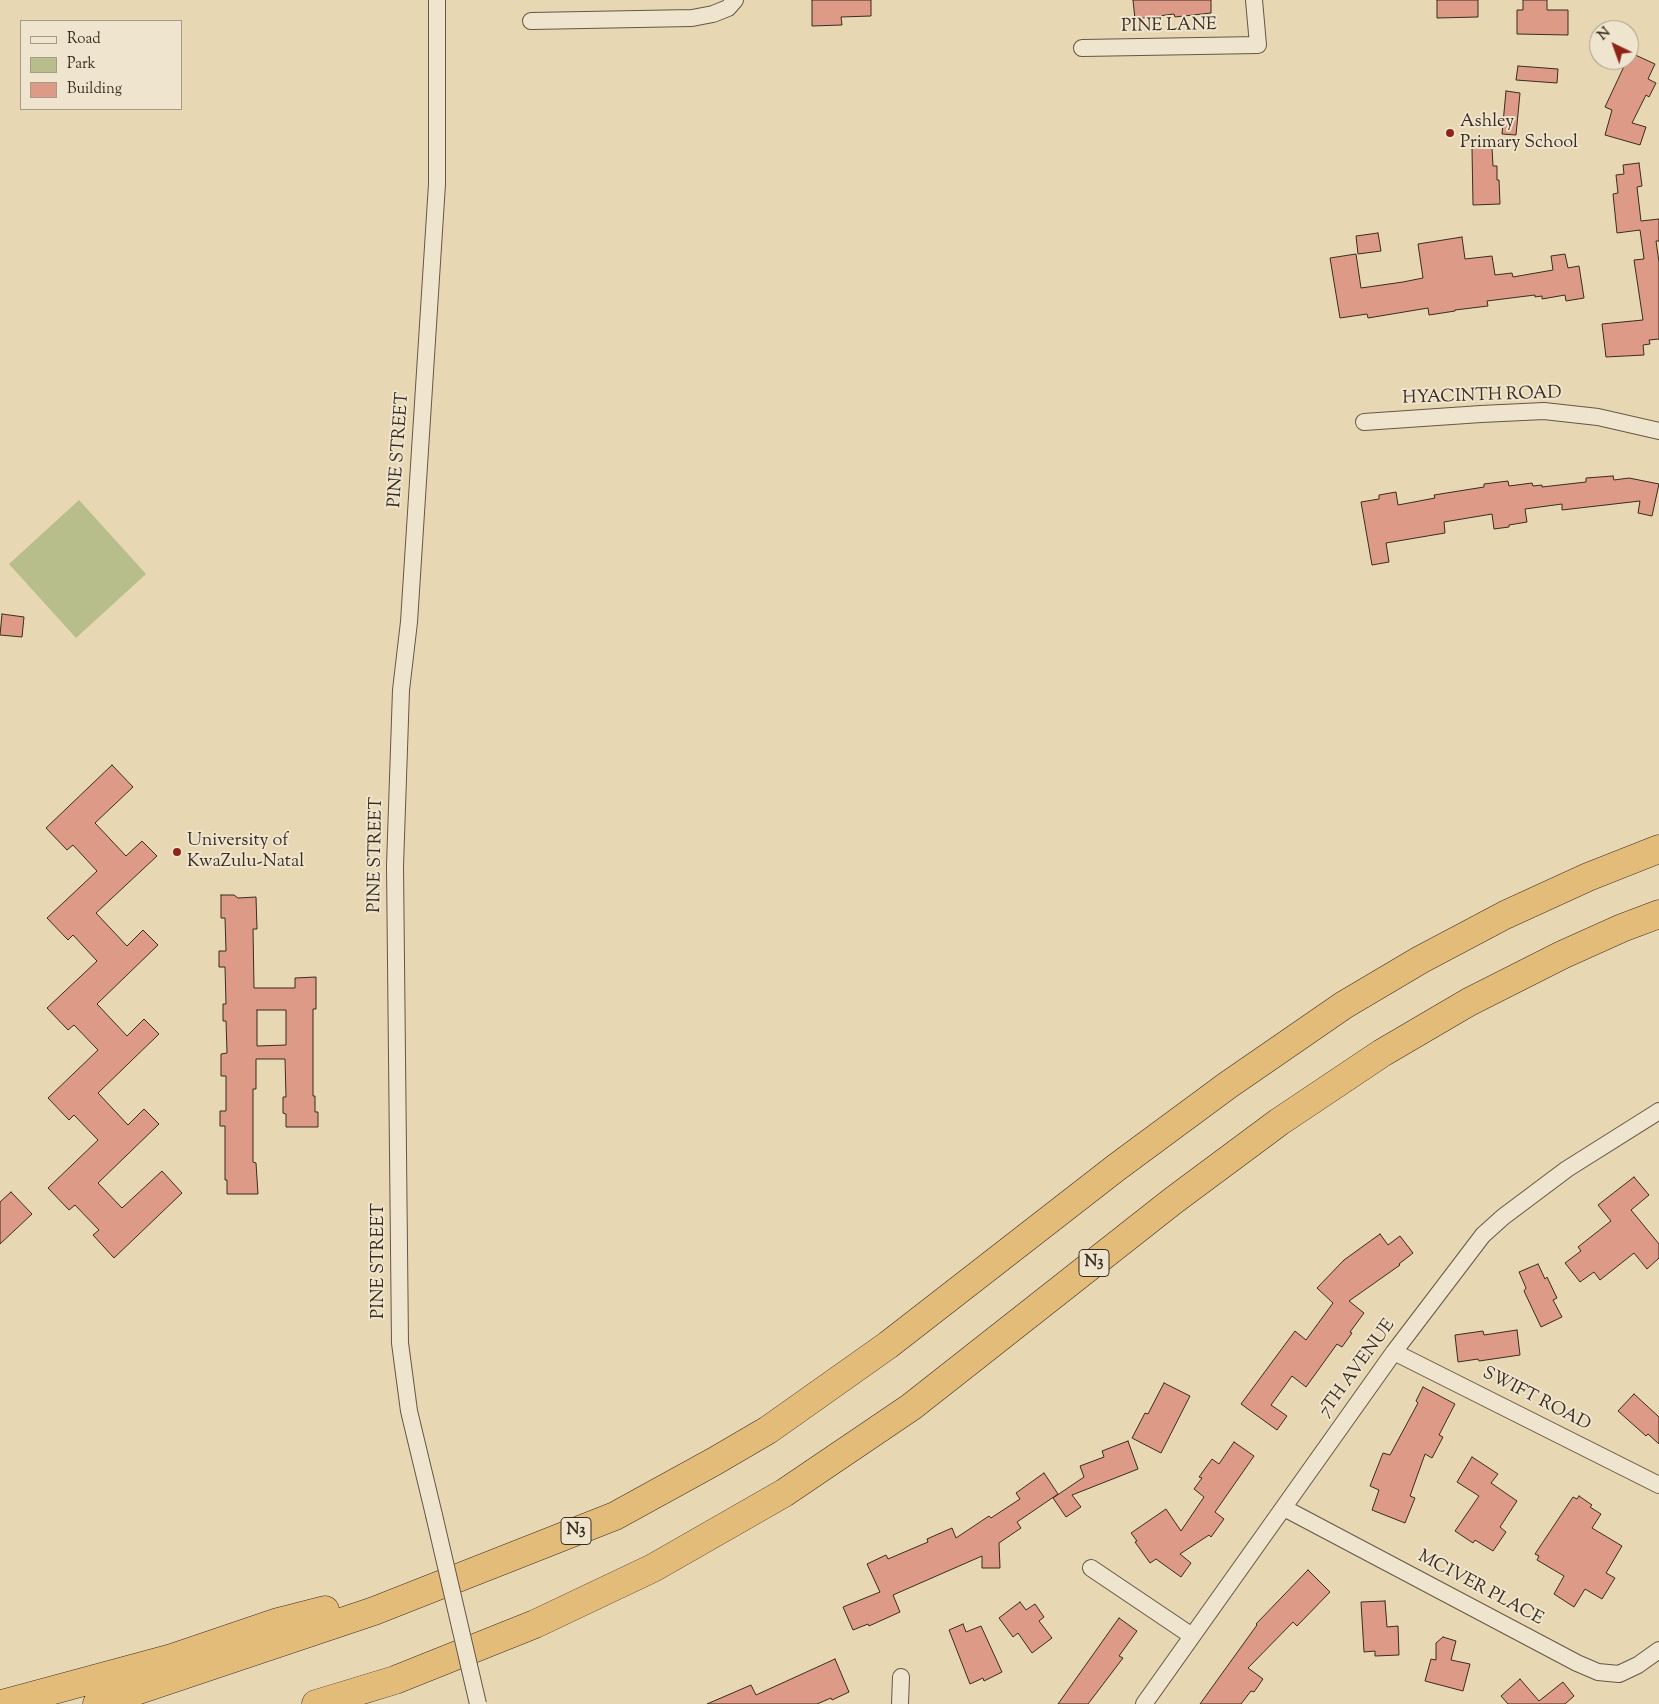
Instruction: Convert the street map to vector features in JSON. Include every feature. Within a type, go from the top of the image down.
[{"type":"highway","name":"N3","points":[[97,1704],[374,1611],[615,1516],[715,1462],[768,1430],[888,1346],[1117,1167],[1228,1084],[1344,1004],[1420,960],[1504,915],[1588,877],[1659,849]]},
{"type":"highway","name":"N3","points":[[316,1704],[395,1680],[535,1624],[653,1568],[784,1493],[911,1407],[1174,1200],[1279,1122],[1382,1053],[1469,1002],[1562,955],[1622,928],[1659,914]]},
{"type":"highway","points":[[2,1704],[172,1658],[278,1622],[341,1606],[374,1611]]},
{"type":"highway","points":[[356,1704],[395,1680]]},
{"type":"street","name":"PINE STREET","points":[[438,0],[436,184],[409,622],[402,690],[396,866],[400,1343],[409,1411],[478,1704]]},
{"type":"street","points":[[531,21],[692,18],[713,14],[728,8],[735,0]]},
{"type":"street","name":"PINE LANE","points":[[1082,48],[1258,45],[1254,0]]},
{"type":"street","name":"HYACINTH ROAD","points":[[1364,422],[1544,411],[1598,416],[1659,431]]},
{"type":"street","name":"7TH AVENUE","points":[[1144,1704],[1394,1352],[1483,1234],[1567,1169],[1659,1111]]},
{"type":"street","name":"SWIFT ROAD","points":[[1394,1352],[1659,1485]]},
{"type":"street","name":"MCIVER PLACE","points":[[1284,1508],[1577,1663],[1598,1672],[1619,1674],[1638,1665],[1659,1650]]},
{"type":"street","points":[[1091,1568],[1192,1636]]},
{"type":"street","points":[[900,1704],[901,1677]]},
{"type":"green space","points":[[79,500],[146,574],[76,638],[9,564]]},
{"type":"building","points":[[812,0],[871,0],[871,16],[841,17],[842,25],[812,26]]},
{"type":"building","points":[[1133,0],[1211,0],[1211,13],[1175,17],[1174,14],[1135,19]]},
{"type":"building","points":[[1437,0],[1478,0],[1478,17],[1437,18]]},
{"type":"building","points":[[1523,0],[1547,0],[1547,10],[1568,10],[1568,35],[1517,34],[1517,10],[1523,10]]},
{"type":"building","points":[[1639,57],[1655,64],[1648,79],[1656,83],[1649,97],[1646,95],[1632,123],[1646,127],[1640,145],[1605,135],[1612,110],[1605,107],[1622,70],[1639,70]]},
{"type":"building","points":[[1518,66],[1558,69],[1557,83],[1516,80]]},
{"type":"building","points":[[1506,91],[1520,93],[1516,135],[1502,134]]},
{"type":"building","points":[[1472,148],[1492,148],[1493,166],[1497,166],[1497,180],[1499,180],[1500,204],[1473,205]]},
{"type":"building","points":[[1639,163],[1642,186],[1637,187],[1641,221],[1659,219],[1659,241],[1656,241],[1659,262],[1659,339],[1649,340],[1650,344],[1643,345],[1644,355],[1606,357],[1602,324],[1643,320],[1634,260],[1644,259],[1640,230],[1617,233],[1613,194],[1618,193],[1616,175],[1624,174],[1623,165]]},
{"type":"building","points":[[1378,233],[1381,251],[1358,254],[1356,236]]},
{"type":"building","points":[[1462,237],[1465,259],[1492,256],[1495,275],[1512,273],[1513,277],[1553,270],[1551,256],[1565,254],[1568,268],[1579,266],[1584,298],[1566,301],[1565,295],[1542,299],[1542,296],[1535,297],[1535,295],[1487,301],[1488,306],[1429,315],[1428,308],[1368,318],[1367,314],[1340,318],[1330,258],[1356,254],[1361,288],[1403,282],[1423,278],[1418,244]]},
{"type":"building","points":[[1613,476],[1614,480],[1629,478],[1659,484],[1652,516],[1638,513],[1640,501],[1562,510],[1562,504],[1525,509],[1527,522],[1494,529],[1492,514],[1444,522],[1445,533],[1386,543],[1389,562],[1372,565],[1361,502],[1379,499],[1379,495],[1396,492],[1398,505],[1435,498],[1434,495],[1484,487],[1484,484],[1508,481],[1509,486],[1532,483],[1533,486],[1542,485],[1542,487],[1586,482],[1586,478]]},
{"type":"building","points":[[2,614],[24,617],[22,637],[0,635]]},
{"type":"building","points":[[112,765],[133,787],[95,823],[126,856],[142,841],[157,856],[96,913],[127,946],[143,930],[158,945],[97,1004],[127,1036],[144,1019],[159,1034],[98,1093],[128,1125],[144,1109],[159,1124],[98,1183],[122,1208],[162,1171],[182,1193],[114,1258],[93,1235],[99,1230],[75,1205],[69,1210],[48,1188],[98,1140],[74,1115],[69,1120],[48,1098],[98,1050],[74,1025],[68,1030],[47,1008],[97,961],[73,935],[68,940],[47,918],[97,871],[73,845],[67,850],[46,828]]},
{"type":"building","points":[[221,895],[234,895],[238,898],[256,897],[257,929],[253,929],[254,988],[295,988],[295,978],[316,977],[316,1009],[313,1009],[313,1096],[315,1096],[315,1112],[318,1112],[318,1127],[286,1127],[286,1114],[283,1113],[283,1097],[286,1097],[285,1059],[256,1059],[256,1089],[253,1089],[253,1162],[256,1163],[258,1194],[227,1194],[227,1180],[225,1180],[225,1126],[220,1126],[220,1111],[226,1111],[226,1076],[221,1076],[221,1054],[227,1053],[226,1021],[223,1021],[223,1004],[226,1004],[225,967],[219,967],[219,951],[226,951],[225,918],[221,918]],"holes":[[[257,1010],[286,1010],[286,1045],[257,1046]]]},
{"type":"building","points":[[1634,1177],[1649,1195],[1631,1210],[1659,1244],[1659,1258],[1647,1269],[1634,1253],[1600,1280],[1594,1272],[1580,1282],[1565,1263],[1581,1251],[1578,1247],[1611,1221],[1598,1205]]},
{"type":"building","points":[[11,1192],[32,1214],[0,1244],[0,1202]]},
{"type":"building","points":[[1380,1234],[1388,1245],[1400,1236],[1413,1253],[1400,1265],[1349,1301],[1364,1313],[1342,1347],[1337,1344],[1306,1387],[1292,1376],[1271,1405],[1287,1416],[1277,1430],[1241,1404],[1295,1331],[1306,1340],[1333,1303],[1317,1288],[1344,1260]]},
{"type":"building","points":[[1538,1264],[1545,1279],[1547,1277],[1557,1298],[1553,1300],[1562,1317],[1541,1327],[1524,1291],[1526,1288],[1519,1272]]},
{"type":"building","points":[[1517,1330],[1520,1355],[1458,1362],[1455,1335],[1483,1331],[1484,1335]]},
{"type":"building","points":[[1164,1383],[1190,1396],[1161,1453],[1132,1438],[1145,1413],[1148,1414]]},
{"type":"building","points":[[1423,1387],[1455,1404],[1439,1435],[1443,1437],[1432,1458],[1425,1454],[1410,1496],[1415,1498],[1405,1523],[1372,1510],[1379,1490],[1370,1486],[1383,1453],[1390,1455],[1418,1403],[1416,1401]]},
{"type":"building","points":[[1634,1394],[1659,1417],[1659,1444],[1648,1434],[1646,1436],[1618,1411]]},
{"type":"building","points":[[1128,1441],[1138,1469],[1072,1495],[1081,1507],[1066,1517],[1053,1498],[1084,1477],[1080,1466],[1104,1457],[1102,1451]]},
{"type":"building","points":[[1234,1442],[1254,1456],[1215,1512],[1224,1519],[1211,1537],[1209,1535],[1180,1554],[1191,1563],[1181,1577],[1156,1559],[1150,1563],[1131,1533],[1166,1509],[1181,1531],[1204,1497],[1194,1489],[1202,1478],[1199,1477],[1212,1459],[1219,1464]]},
{"type":"building","points":[[1472,1457],[1498,1474],[1491,1483],[1517,1501],[1500,1527],[1506,1532],[1493,1551],[1475,1540],[1473,1543],[1455,1531],[1479,1496],[1457,1482]]},
{"type":"building","points":[[1044,1473],[1058,1494],[1017,1522],[1021,1528],[999,1543],[1000,1568],[982,1568],[982,1556],[893,1595],[900,1612],[869,1626],[868,1624],[853,1630],[843,1607],[880,1592],[867,1564],[886,1555],[888,1559],[928,1542],[927,1539],[952,1528],[956,1538],[989,1516],[991,1518],[1020,1499],[1016,1493]]},
{"type":"building","points":[[1579,1496],[1592,1505],[1590,1507],[1601,1514],[1592,1528],[1622,1546],[1606,1573],[1615,1578],[1602,1599],[1585,1589],[1574,1607],[1554,1594],[1564,1576],[1537,1560],[1539,1556],[1535,1554],[1573,1497],[1577,1499]]},
{"type":"building","points":[[1308,1570],[1330,1592],[1297,1626],[1293,1622],[1248,1668],[1263,1679],[1254,1692],[1251,1691],[1241,1704],[1200,1704],[1256,1624]]},
{"type":"building","points":[[1385,1601],[1387,1627],[1398,1626],[1399,1655],[1375,1656],[1375,1651],[1364,1652],[1361,1602]]},
{"type":"building","points":[[1020,1602],[1026,1610],[1035,1604],[1044,1617],[1039,1621],[1052,1638],[1032,1653],[1018,1633],[1013,1637],[999,1618]]},
{"type":"building","points":[[1119,1618],[1137,1631],[1119,1656],[1123,1658],[1088,1704],[1058,1704]]},
{"type":"building","points":[[963,1624],[966,1632],[981,1626],[1002,1672],[984,1681],[983,1678],[970,1684],[949,1630]]},
{"type":"building","points":[[1443,1637],[1456,1641],[1451,1660],[1470,1664],[1463,1691],[1425,1681],[1431,1659],[1436,1660],[1436,1643]]},
{"type":"building","points":[[835,1659],[849,1692],[832,1700],[831,1698],[817,1704],[707,1704],[751,1685],[756,1695]]},
{"type":"building","points":[[1520,1679],[1539,1701],[1563,1682],[1574,1696],[1565,1704],[1508,1704],[1501,1696]]},
{"type":"place","name":"Ashley Primary School","points":[[1450,133]]},
{"type":"place","name":"University of KwaZulu-Natal","points":[[177,852]]}]
